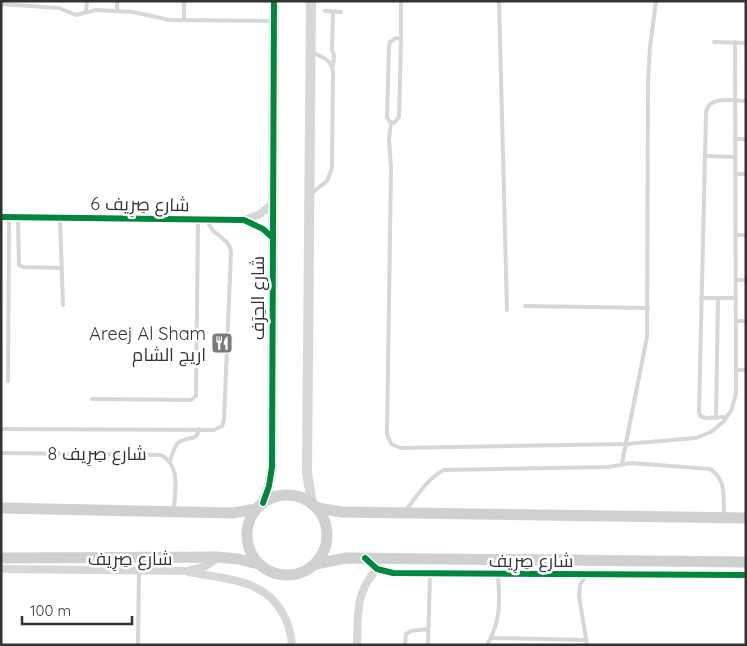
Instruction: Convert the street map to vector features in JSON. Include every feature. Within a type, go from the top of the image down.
[{"type":"main road","points":[[1,508],[232,513],[259,506],[275,497],[288,495],[301,497],[315,506],[342,512],[746,518]]},
{"type":"main road","points":[[259,506],[250,520],[247,531],[251,553],[259,564],[268,571],[280,575],[293,576],[306,572],[316,564],[323,554],[327,542],[327,530],[324,519],[315,506]]},
{"type":"main road","name":"شارع صِرِيف","points":[[1,558],[218,557],[259,564]]},
{"type":"main road","name":"شارع صِرِيف","points":[[316,564],[346,558],[746,562]]},
{"type":"street","name":"شارع الحِرَف","points":[[259,506],[269,486],[272,467],[274,1]]},
{"type":"street","points":[[311,6],[316,54],[310,195],[307,473],[315,506]]},
{"type":"street","name":"شارع صِرِيف 6","points":[[5,218],[244,220],[260,214],[273,203]]},
{"type":"street","name":"شارع صِرِيف 6","points":[[244,220],[263,229],[273,238]]},
{"type":"street","points":[[187,572],[206,566],[218,557]]},
{"type":"street","points":[[365,558],[377,569],[393,573],[746,575]]},
{"type":"street","points":[[1,569],[187,572],[243,582],[265,592],[274,600],[286,619],[292,645]]},
{"type":"street","points":[[358,645],[359,600],[367,582],[377,569]]},
{"type":"lane","points":[[86,12],[87,1]]},
{"type":"lane","points":[[117,1],[117,11]]},
{"type":"lane","points":[[184,1],[184,20]]},
{"type":"lane","points":[[311,6],[317,1]]},
{"type":"lane","points":[[391,123],[396,122],[399,117],[401,1]]},
{"type":"lane","points":[[499,1],[507,310]]},
{"type":"lane","points":[[622,463],[645,355],[648,308],[648,81],[656,1]]},
{"type":"lane","points":[[4,3],[40,4],[59,8],[76,16],[96,10],[133,12],[163,20],[274,21]]},
{"type":"lane","points":[[325,11],[341,12]]},
{"type":"lane","points":[[310,195],[327,181],[332,168],[333,12]]},
{"type":"lane","points":[[401,38],[392,40],[389,47],[387,117],[391,123],[388,140],[391,168],[387,434],[389,441],[394,446],[401,448],[626,444],[696,438],[711,432],[731,411],[735,400],[736,370],[735,42]]},
{"type":"lane","points":[[714,42],[746,43]]},
{"type":"lane","points":[[316,54],[332,50]]},
{"type":"lane","points":[[316,54],[328,61],[333,68]]},
{"type":"lane","points":[[726,417],[703,418],[699,414],[706,112],[708,105],[713,101],[746,101]]},
{"type":"lane","points":[[735,139],[746,139]]},
{"type":"lane","points":[[704,156],[735,157]]},
{"type":"lane","points":[[735,174],[746,174]]},
{"type":"lane","points":[[5,218],[8,380]]},
{"type":"lane","points":[[18,218],[18,262],[20,266],[62,268]]},
{"type":"lane","points":[[60,218],[63,305]]},
{"type":"lane","points":[[92,399],[191,400],[196,396],[198,220]]},
{"type":"lane","points":[[1,429],[199,430],[217,429],[222,426],[224,420],[231,252],[227,241],[212,230],[208,220]]},
{"type":"lane","points":[[736,235],[746,236]]},
{"type":"lane","points":[[736,280],[746,280]]},
{"type":"lane","points":[[701,298],[736,298]]},
{"type":"lane","points":[[716,418],[718,298]]},
{"type":"lane","points":[[525,306],[648,308]]},
{"type":"lane","points":[[736,321],[746,321]]},
{"type":"lane","points":[[736,370],[746,370]]},
{"type":"lane","points":[[170,461],[178,443],[182,440],[194,438],[199,430]]},
{"type":"lane","name":"شارع صِرِيف 8","points":[[1,453],[155,454],[166,457],[175,471],[174,511]]},
{"type":"lane","points":[[403,513],[436,473],[444,470],[608,467],[622,463],[634,463],[710,469],[717,473],[722,480],[724,518]]},
{"type":"lane","points":[[138,645],[139,570]]},
{"type":"lane","points":[[428,645],[430,573]]},
{"type":"lane","points":[[487,645],[496,625],[500,604],[498,574]]},
{"type":"lane","points":[[491,638],[587,642],[579,596],[580,584],[587,574]]},
{"type":"lane","points":[[405,645],[406,634],[411,630],[428,629]]},
{"type":"cycle path","points":[[263,503],[269,486],[272,467],[274,1]]},
{"type":"cycle path","points":[[1,217],[244,220],[263,229],[273,238]]},
{"type":"cycle path","points":[[365,558],[377,569],[393,573],[746,575]]},
{"type":"place","name":"Areej Al Sham اريج الشام","points":[[222,343]]}]
